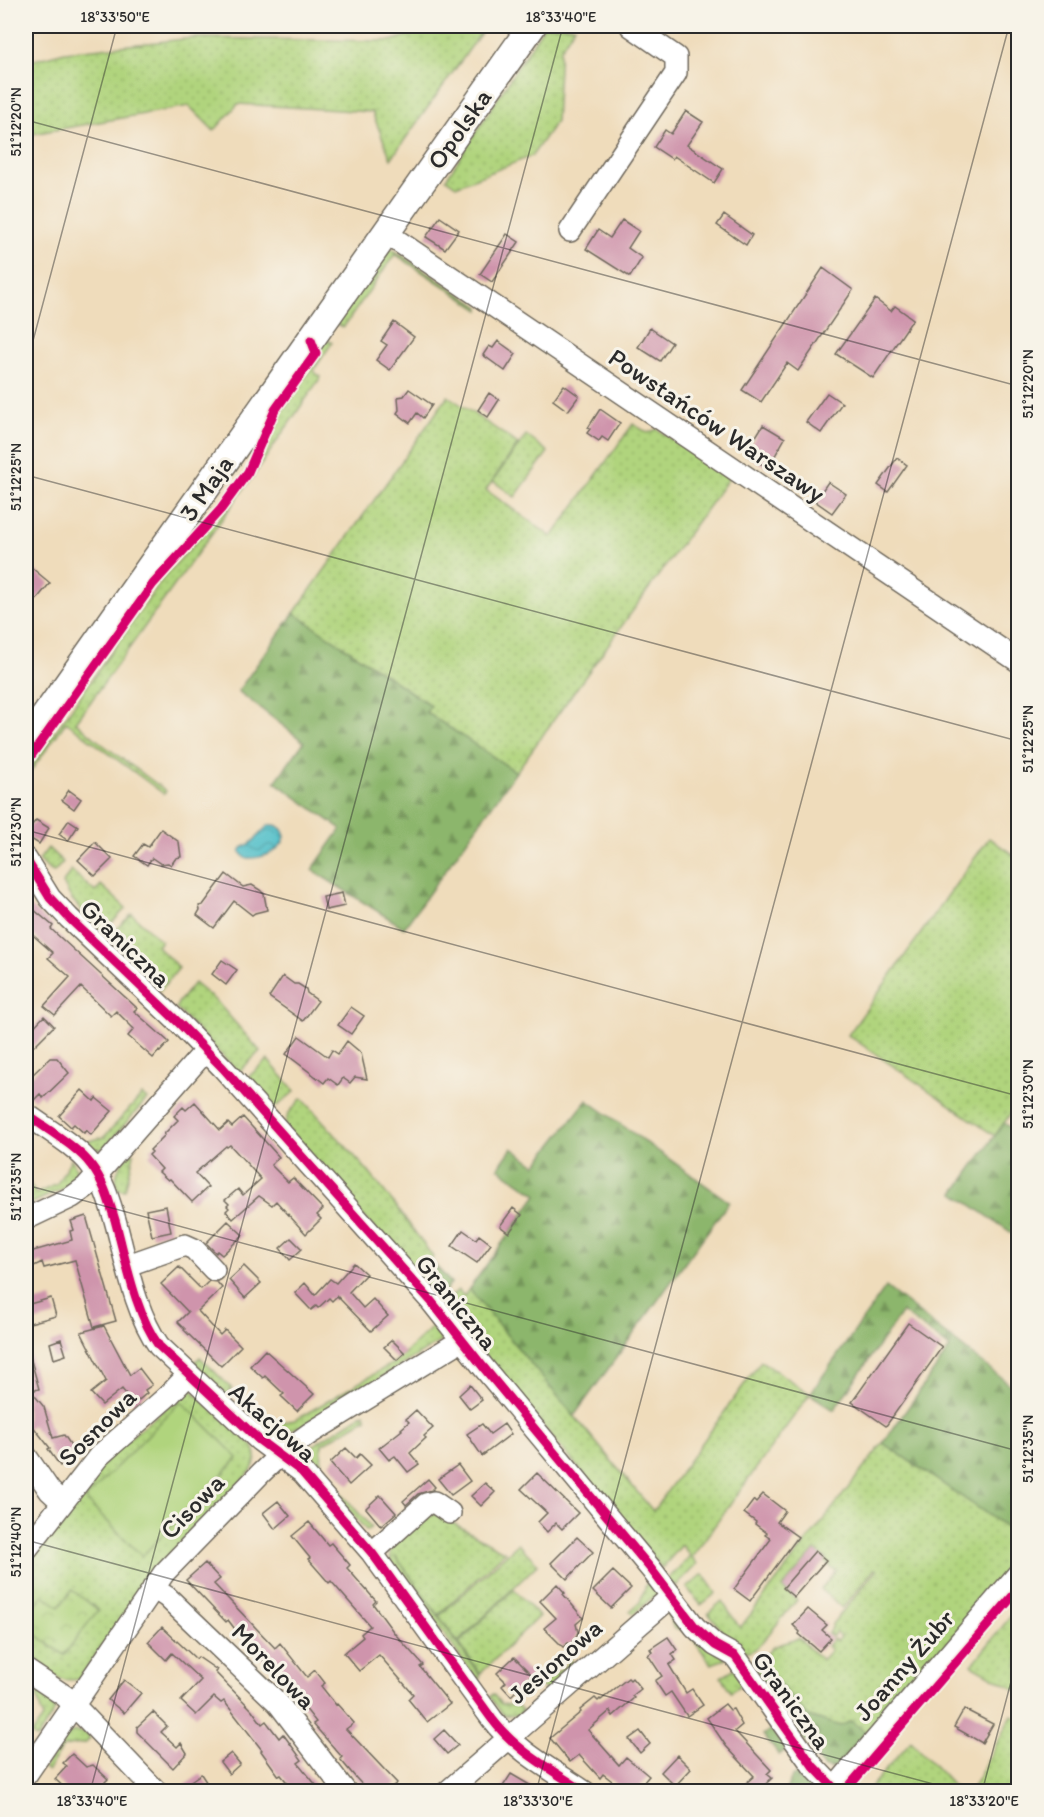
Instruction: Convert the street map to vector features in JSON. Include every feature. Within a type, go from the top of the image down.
[{"type":"main road","name":"Opolska","points":[[386,233],[532,26]]},
{"type":"main road","name":"3 Maja","points":[[26,743],[386,233]]},
{"type":"street","points":[[570,231],[676,73],[676,57],[631,26]]},
{"type":"street","name":"Powstańców Warszawy","points":[[386,233],[1018,661]]},
{"type":"street","name":"Graniczna","points":[[26,859],[50,898],[206,1050],[414,1281],[596,1501],[694,1627],[704,1637],[735,1656],[813,1766],[833,1790]]},
{"type":"street","points":[[26,1219],[72,1197],[86,1187],[206,1050]]},
{"type":"street","name":"Akacjowa","points":[[26,1114],[82,1155],[97,1174],[107,1195],[140,1309],[148,1329],[159,1346],[259,1440],[302,1473],[372,1553],[507,1738],[518,1748],[585,1791]]},
{"type":"street","points":[[128,1265],[185,1245],[191,1247],[214,1270]]},
{"type":"street","name":"Cisowa","points":[[26,1775],[164,1573],[280,1455],[309,1434],[462,1340]]},
{"type":"street","name":"Sosnowa","points":[[26,1550],[107,1447],[170,1394],[189,1374]]},
{"type":"street","points":[[26,1456],[50,1491],[63,1502]]},
{"type":"street","points":[[372,1553],[426,1504],[434,1502],[450,1513]]},
{"type":"street","name":"Joanny Żubr","points":[[833,1790],[1018,1574]]},
{"type":"street","name":"Morelowa","points":[[153,1588],[166,1597],[278,1703],[346,1791]]},
{"type":"street","name":"Jesionowa","points":[[447,1791],[672,1596]]},
{"type":"street","points":[[26,1670],[56,1689],[157,1791]]},
{"type":"green space","points":[[437,26],[486,26],[391,159],[372,112],[238,104],[214,131],[189,106],[26,135],[26,62],[65,52],[194,38],[391,41]]},
{"type":"green space","points":[[544,26],[575,26],[560,50],[556,121],[532,156],[456,186],[446,179]]},
{"type":"green space","points":[[392,249],[480,307],[480,310],[395,254],[343,328],[334,322]]},
{"type":"green space","points":[[324,337],[332,343],[313,371],[321,377],[253,476],[76,722],[166,791],[164,794],[66,722],[26,778],[26,773],[164,577],[226,509],[249,476],[272,426],[321,354],[319,344]]},
{"type":"green space","points":[[448,396],[518,444],[486,490],[552,537],[633,424],[648,433],[657,429],[729,478],[516,772],[426,712],[430,705],[294,613]]},
{"type":"green space","points":[[526,435],[548,452],[515,497],[493,481]]},
{"type":"green space","points":[[294,613],[431,706],[426,712],[516,772],[404,928],[312,870],[341,829],[275,782],[304,742],[238,691]]},
{"type":"green space","points":[[989,838],[1018,858],[1018,1103],[995,1136],[848,1035]]},
{"type":"green space","points":[[48,848],[63,862],[54,872],[39,860]]},
{"type":"green space","points":[[71,870],[95,892],[101,885],[126,908],[110,924],[97,928],[71,898],[63,883]]},
{"type":"green space","points":[[132,914],[161,941],[157,946],[179,968],[160,991],[130,963],[110,938],[112,933]]},
{"type":"green space","points":[[194,983],[217,1002],[260,1051],[240,1071],[238,1072],[176,1008]]},
{"type":"green space","points":[[268,1060],[295,1091],[273,1108],[245,1082]]},
{"type":"green space","points":[[142,1095],[147,1099],[104,1148],[94,1150],[85,1146],[85,1142],[104,1137]]},
{"type":"green space","points":[[302,1098],[368,1171],[433,1257],[431,1261],[451,1283],[442,1295],[436,1297],[284,1128],[288,1114]]},
{"type":"green space","points":[[587,1100],[729,1202],[574,1416],[469,1289],[537,1195],[498,1168],[512,1148],[536,1165]]},
{"type":"green space","points":[[1004,1123],[1018,1133],[1018,1237],[954,1193]]},
{"type":"green space","points":[[130,1153],[134,1154],[125,1190],[117,1189],[118,1170]]},
{"type":"green space","points":[[71,1159],[77,1171],[73,1184],[26,1206],[26,1199],[30,1196],[26,1191],[26,1183],[28,1181],[36,1194],[57,1184]]},
{"type":"green space","points":[[431,1261],[451,1283],[444,1292],[431,1279]]},
{"type":"green space","points":[[886,1287],[1018,1391],[1018,1535],[883,1443],[950,1348],[902,1312],[834,1410],[810,1394]]},
{"type":"green space","points":[[469,1289],[653,1511],[761,1361],[810,1394],[692,1557],[697,1564],[676,1586],[667,1580],[690,1556],[682,1545],[662,1568],[442,1305],[458,1290],[464,1296]]},
{"type":"green space","points":[[439,1321],[446,1337],[441,1341],[302,1426],[290,1430],[272,1431],[256,1422],[261,1417],[268,1424],[295,1420],[395,1362]]},
{"type":"green space","points":[[200,1357],[232,1389],[226,1395],[193,1364]]},
{"type":"green space","points":[[192,1390],[252,1445],[256,1461],[251,1471],[155,1569],[79,1679],[57,1678],[26,1660],[26,1562],[114,1451],[184,1393]]},
{"type":"green space","points":[[181,1401],[238,1458],[142,1556],[85,1499]]},
{"type":"green space","points":[[364,1413],[367,1418],[322,1444],[321,1471],[317,1475],[310,1461],[312,1446]]},
{"type":"green space","points":[[883,1443],[1018,1535],[1018,1562],[847,1762],[829,1769],[755,1669],[758,1658],[762,1659],[773,1647],[799,1638],[822,1660],[831,1650],[827,1646],[833,1639],[837,1641],[841,1637],[836,1632],[832,1637],[828,1633],[832,1624],[877,1570],[875,1569],[842,1608],[821,1589],[836,1571],[815,1550],[782,1588],[797,1600],[758,1647],[749,1652],[737,1649],[708,1613],[722,1601],[740,1628]]},
{"type":"green space","points":[[340,1492],[371,1527],[367,1531],[336,1496]]},
{"type":"green space","points":[[428,1509],[505,1552],[438,1615],[395,1555],[481,1677],[477,1680],[391,1561],[390,1553],[394,1544]]},
{"type":"green space","points":[[518,1544],[538,1564],[458,1642],[439,1616]]},
{"type":"green space","points":[[703,1574],[716,1593],[701,1605],[687,1588]]},
{"type":"green space","points":[[649,1577],[659,1592],[633,1614],[630,1611],[640,1602]]},
{"type":"green space","points":[[514,1589],[539,1616],[480,1674],[459,1643]]},
{"type":"green space","points":[[72,1590],[98,1610],[64,1655],[26,1627],[26,1616],[43,1595],[59,1607]]},
{"type":"green space","points":[[1018,1607],[1018,1691],[972,1665]]},
{"type":"green space","points":[[671,1612],[726,1659],[711,1664],[687,1630],[674,1629],[668,1615]]},
{"type":"green space","points":[[572,1660],[575,1665],[546,1690],[541,1686]]},
{"type":"green space","points":[[735,1668],[745,1681],[731,1692],[721,1677]]},
{"type":"green space","points":[[765,1668],[808,1716],[841,1726],[851,1721],[866,1732],[834,1768],[825,1768],[758,1678]]},
{"type":"green space","points":[[40,1691],[51,1699],[55,1710],[37,1739],[31,1735],[43,1718],[37,1696]]},
{"type":"green space","points":[[493,1694],[501,1704],[518,1706],[522,1711],[517,1716],[503,1715],[490,1697]]},
{"type":"green space","points":[[1012,1715],[1018,1719],[1018,1791],[971,1791]]},
{"type":"green space","points":[[773,1728],[788,1748],[779,1755],[763,1735]]},
{"type":"green space","points":[[76,1731],[85,1733],[90,1738],[86,1743],[63,1747],[48,1771],[44,1768],[67,1734]]},
{"type":"green space","points":[[911,1741],[958,1791],[867,1791]]},
{"type":"green space","points":[[801,1771],[807,1772],[811,1784],[809,1791],[785,1792],[792,1777]]},
{"type":"water","points":[[269,825],[275,825],[283,831],[285,837],[282,843],[269,854],[245,858],[240,852],[242,848],[251,843]]},
{"type":"building","points":[[686,111],[703,122],[687,145],[723,169],[714,183],[674,156],[672,159],[654,147],[665,130],[671,134]]},
{"type":"building","points":[[724,215],[752,235],[746,245],[717,225]]},
{"type":"building","points":[[440,217],[459,230],[445,249],[426,237]]},
{"type":"building","points":[[622,220],[639,231],[628,248],[642,258],[630,277],[586,249],[598,230],[610,238]]},
{"type":"building","points":[[507,234],[519,242],[492,282],[480,274]]},
{"type":"building","points":[[823,268],[853,290],[798,371],[787,363],[761,402],[742,390]]},
{"type":"building","points":[[875,299],[891,311],[895,306],[913,319],[873,378],[836,354]]},
{"type":"building","points":[[394,322],[414,337],[390,370],[376,360],[387,345],[381,341]]},
{"type":"building","points":[[650,328],[672,343],[660,361],[638,347]]},
{"type":"building","points":[[498,341],[516,354],[505,371],[483,355],[489,346],[493,348]]},
{"type":"building","points":[[564,385],[579,396],[568,411],[553,400]]},
{"type":"building","points":[[409,389],[432,405],[423,418],[417,413],[410,423],[397,413],[399,410],[398,397],[404,396]]},
{"type":"building","points":[[489,393],[499,400],[488,417],[478,410]]},
{"type":"building","points":[[827,393],[842,403],[821,433],[806,422]]},
{"type":"building","points":[[600,409],[620,423],[608,441],[602,437],[599,441],[587,433]]},
{"type":"building","points":[[763,425],[785,438],[768,468],[745,454]]},
{"type":"building","points":[[897,458],[907,465],[888,492],[878,485]]},
{"type":"building","points":[[828,482],[846,494],[832,513],[815,501]]},
{"type":"building","points":[[26,563],[50,583],[36,600],[26,592]]},
{"type":"building","points":[[69,790],[81,799],[74,809],[62,800]]},
{"type":"building","points":[[36,820],[49,828],[39,844],[26,836],[26,821],[32,825]]},
{"type":"building","points":[[69,820],[78,826],[68,841],[59,834]]},
{"type":"building","points":[[161,829],[179,842],[181,857],[176,858],[171,865],[161,864],[152,858],[147,865],[134,856],[143,844],[148,847]]},
{"type":"building","points":[[95,842],[112,859],[95,876],[78,860]]},
{"type":"building","points":[[226,874],[243,887],[252,885],[260,890],[264,894],[267,910],[252,915],[234,901],[214,928],[197,915],[200,910],[199,906],[203,905]]},
{"type":"building","points":[[342,893],[345,906],[326,910],[323,897]]},
{"type":"building","points":[[26,903],[53,926],[51,929],[137,1008],[134,1011],[169,1042],[160,1052],[153,1058],[128,1036],[134,1029],[116,1011],[111,1016],[81,987],[55,1015],[44,1006],[70,977],[48,958],[53,953],[26,929]]},
{"type":"building","points":[[222,960],[237,970],[226,985],[212,974]]},
{"type":"building","points":[[283,976],[306,989],[307,993],[318,1001],[303,1021],[269,997]]},
{"type":"building","points":[[351,1007],[364,1016],[351,1034],[338,1025]]},
{"type":"building","points":[[44,1016],[54,1026],[34,1046],[26,1035]]},
{"type":"building","points":[[299,1036],[328,1057],[332,1050],[338,1054],[347,1041],[361,1053],[367,1079],[355,1077],[350,1083],[343,1078],[338,1085],[328,1078],[324,1083],[286,1054]]},
{"type":"building","points":[[50,1058],[57,1058],[69,1073],[43,1098],[40,1094],[34,1100],[26,1092],[26,1070],[31,1076]]},
{"type":"building","points":[[82,1090],[94,1101],[96,1098],[112,1111],[91,1135],[86,1130],[84,1133],[74,1124],[71,1127],[59,1116]]},
{"type":"building","points":[[195,1102],[220,1130],[228,1123],[232,1127],[243,1117],[279,1157],[271,1165],[288,1182],[293,1178],[323,1209],[317,1215],[321,1219],[306,1234],[276,1201],[272,1205],[259,1196],[233,1219],[226,1211],[229,1204],[225,1200],[238,1189],[243,1195],[261,1179],[230,1145],[195,1173],[208,1187],[192,1202],[170,1179],[168,1180],[159,1172],[162,1169],[149,1155],[152,1152],[150,1150],[178,1120],[174,1116],[183,1107],[186,1110]]},
{"type":"building","points":[[166,1206],[171,1232],[152,1236],[146,1210]]},
{"type":"building","points":[[513,1208],[522,1215],[509,1233],[500,1226]]},
{"type":"building","points":[[86,1216],[116,1321],[94,1327],[75,1260],[44,1268],[42,1262],[26,1270],[26,1253],[72,1240],[70,1231],[74,1230],[71,1221]]},
{"type":"building","points":[[228,1221],[243,1235],[222,1255],[217,1251],[216,1253],[206,1243]]},
{"type":"building","points":[[463,1230],[476,1239],[479,1235],[491,1244],[477,1263],[452,1246]]},
{"type":"building","points":[[291,1238],[302,1249],[290,1260],[280,1248]]},
{"type":"building","points":[[354,1263],[366,1274],[349,1292],[363,1308],[373,1299],[388,1316],[371,1331],[337,1296],[332,1301],[329,1298],[318,1308],[316,1306],[311,1310],[295,1293],[305,1283],[315,1295],[330,1279],[336,1283]]},
{"type":"building","points":[[244,1266],[261,1283],[245,1298],[229,1280]]},
{"type":"building","points":[[179,1267],[201,1289],[209,1281],[217,1282],[222,1288],[198,1311],[220,1335],[225,1330],[241,1346],[221,1366],[178,1322],[188,1312],[161,1284]]},
{"type":"building","points":[[51,1298],[56,1316],[26,1324],[26,1305]]},
{"type":"building","points":[[908,1323],[942,1347],[886,1426],[852,1402]]},
{"type":"building","points":[[104,1326],[130,1375],[139,1368],[152,1385],[145,1390],[147,1393],[134,1404],[122,1389],[102,1405],[91,1393],[106,1381],[81,1332]]},
{"type":"building","points":[[61,1339],[66,1355],[54,1359],[50,1343]]},
{"type":"building","points":[[392,1340],[405,1353],[397,1360],[384,1347]]},
{"type":"building","points":[[265,1350],[314,1394],[297,1411],[281,1396],[284,1394],[265,1376],[263,1378],[250,1366]]},
{"type":"building","points":[[26,1353],[29,1353],[39,1389],[31,1391],[44,1407],[53,1438],[64,1435],[77,1454],[60,1466],[48,1449],[50,1448],[32,1425],[26,1430]]},
{"type":"building","points":[[470,1385],[482,1400],[470,1409],[459,1395]]},
{"type":"building","points":[[416,1410],[433,1428],[410,1453],[419,1464],[408,1472],[395,1456],[389,1460],[379,1448],[402,1430],[409,1422],[406,1419]]},
{"type":"building","points":[[482,1424],[490,1434],[504,1424],[511,1434],[482,1456],[467,1434]]},
{"type":"building","points":[[346,1448],[356,1458],[360,1454],[371,1465],[349,1485],[330,1463]]},
{"type":"building","points":[[458,1465],[470,1481],[451,1495],[438,1479]]},
{"type":"building","points":[[537,1473],[578,1513],[562,1529],[556,1523],[547,1532],[538,1522],[547,1513],[521,1489]]},
{"type":"building","points":[[428,1479],[435,1487],[418,1494],[406,1505],[403,1501]]},
{"type":"building","points":[[485,1483],[495,1492],[481,1506],[471,1496]]},
{"type":"building","points":[[763,1494],[785,1511],[777,1522],[798,1537],[750,1601],[734,1589],[771,1539],[755,1524],[756,1522],[744,1513],[754,1500],[756,1502]]},
{"type":"building","points":[[380,1495],[396,1513],[381,1526],[366,1508]]},
{"type":"building","points":[[278,1501],[290,1516],[275,1529],[263,1513]]},
{"type":"building","points":[[309,1522],[328,1545],[331,1543],[350,1565],[347,1568],[376,1601],[373,1604],[395,1634],[423,1665],[420,1667],[450,1704],[427,1722],[408,1699],[413,1694],[379,1655],[359,1671],[344,1653],[363,1637],[361,1634],[370,1626],[331,1581],[329,1583],[308,1559],[310,1558],[292,1536]]},
{"type":"building","points":[[577,1537],[593,1552],[567,1579],[551,1563]]},
{"type":"building","points":[[815,1551],[826,1560],[794,1597],[783,1588]]},
{"type":"building","points":[[205,1563],[220,1579],[214,1584],[275,1648],[280,1643],[307,1677],[315,1670],[325,1683],[321,1686],[354,1723],[346,1729],[397,1783],[386,1791],[368,1791],[356,1778],[340,1759],[342,1757],[313,1724],[316,1722],[282,1679],[253,1649],[251,1650],[228,1620],[226,1622],[186,1580]]},
{"type":"building","points":[[613,1571],[631,1588],[611,1608],[593,1591]]},
{"type":"building","points":[[557,1584],[583,1618],[576,1624],[578,1632],[575,1639],[563,1647],[544,1628],[556,1618],[540,1601]]},
{"type":"building","points":[[808,1609],[827,1625],[822,1630],[831,1638],[819,1651],[799,1634],[800,1632],[793,1625]]},
{"type":"building","points":[[162,1627],[196,1659],[198,1657],[217,1670],[215,1672],[252,1710],[262,1724],[266,1721],[279,1738],[283,1734],[302,1760],[298,1763],[321,1791],[294,1791],[281,1775],[279,1776],[224,1701],[221,1703],[214,1697],[196,1715],[181,1701],[201,1680],[172,1653],[166,1660],[148,1642]]},
{"type":"building","points":[[668,1637],[677,1650],[672,1654],[676,1660],[669,1665],[686,1693],[692,1689],[703,1705],[687,1716],[671,1692],[665,1696],[655,1681],[662,1676],[648,1655],[652,1652],[650,1649]]},
{"type":"building","points":[[514,1657],[532,1675],[511,1696],[502,1686],[506,1682],[497,1673]]},
{"type":"building","points":[[628,1678],[630,1680],[632,1678],[641,1689],[613,1716],[610,1711],[588,1730],[619,1765],[626,1757],[649,1776],[636,1791],[625,1791],[603,1774],[600,1778],[579,1755],[570,1762],[550,1738],[595,1698],[598,1701],[601,1700]]},
{"type":"building","points":[[124,1680],[141,1693],[124,1713],[108,1700]]},
{"type":"building","points":[[725,1704],[730,1710],[733,1709],[742,1725],[735,1731],[771,1770],[767,1774],[772,1778],[758,1791],[737,1791],[754,1776],[726,1746],[707,1718]]},
{"type":"building","points":[[964,1709],[993,1724],[982,1743],[954,1727]]},
{"type":"building","points":[[153,1712],[167,1726],[161,1732],[177,1747],[181,1743],[187,1753],[173,1768],[137,1732],[137,1727]]},
{"type":"building","points":[[444,1730],[458,1745],[447,1754],[434,1739]]},
{"type":"building","points":[[640,1731],[650,1744],[640,1753],[629,1739]]},
{"type":"building","points":[[231,1753],[240,1764],[229,1774],[220,1762]]},
{"type":"building","points":[[72,1754],[86,1767],[93,1765],[108,1779],[96,1791],[68,1791],[55,1779],[67,1766],[63,1763]]},
{"type":"building","points":[[677,1755],[691,1769],[675,1786],[661,1772]]},
{"type":"building","points":[[201,1774],[212,1791],[176,1791],[195,1778]]},
{"type":"building","points":[[511,1774],[540,1791],[500,1791]]},
{"type":"cycle path","points":[[26,763],[153,584],[221,509],[248,472],[275,410],[316,353],[311,340]]},
{"type":"cycle path","points":[[26,859],[50,898],[223,1068],[431,1301],[651,1569],[695,1627],[715,1645],[735,1656],[813,1766],[834,1788]]},
{"type":"cycle path","points":[[26,1114],[78,1151],[99,1178],[115,1220],[137,1302],[159,1346],[259,1440],[302,1472],[372,1553],[502,1731],[535,1759],[585,1792]]},
{"type":"cycle path","points":[[844,1792],[1018,1590]]}]
